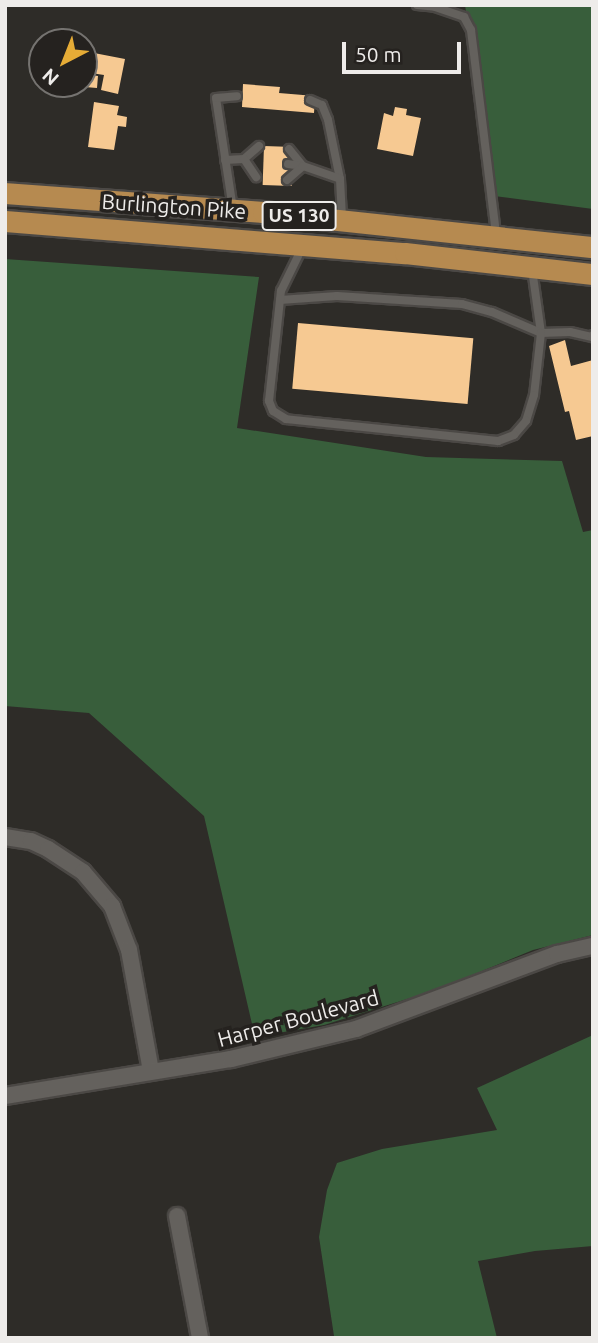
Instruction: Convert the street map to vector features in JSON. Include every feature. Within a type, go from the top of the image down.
[{"type":"highway","name":"Burlington Pike","points":[[5,193],[342,220],[593,247]]},
{"type":"highway","name":"Burlington Pike","points":[[5,221],[593,274]]},
{"type":"street","points":[[5,837],[31,841],[48,849],[83,872],[112,906],[129,950],[151,1071]]},
{"type":"street","name":"Harper Boulevard","points":[[5,1096],[231,1059],[356,1029],[557,954],[593,946]]},
{"type":"street","points":[[177,1216],[200,1338]]},
{"type":"lane","points":[[417,5],[435,7],[464,17],[471,30],[496,235]]},
{"type":"lane","points":[[233,210],[216,98],[237,96]]},
{"type":"lane","points":[[310,100],[322,105],[328,120],[340,179],[342,220]]},
{"type":"lane","points":[[244,159],[259,146]]},
{"type":"lane","points":[[289,149],[303,166]]},
{"type":"lane","points":[[244,159],[256,177]]},
{"type":"lane","points":[[225,160],[258,161]]},
{"type":"lane","points":[[288,164],[303,166],[340,179]]},
{"type":"lane","points":[[287,180],[303,166]]},
{"type":"lane","points":[[303,246],[286,276],[280,300],[269,401],[273,411],[286,419],[498,441],[514,435],[526,421],[534,395],[541,333],[531,267]]},
{"type":"lane","points":[[280,300],[337,296],[462,303],[541,333],[570,332],[592,337],[593,335]]},
{"type":"green space","points":[[465,5],[593,5],[593,209],[494,196]]},
{"type":"green space","points":[[5,259],[259,277],[237,428],[426,457],[562,461],[583,532],[593,530],[593,935],[533,950],[436,990],[324,1025],[255,1037],[204,816],[89,713],[5,706]]},
{"type":"green space","points":[[593,1035],[593,1246],[535,1251],[478,1261],[497,1338],[331,1338],[334,1336],[319,1237],[327,1190],[337,1163],[382,1149],[497,1130],[477,1088]]},
{"type":"building","points":[[98,54],[125,59],[118,94],[101,90],[104,75],[98,74]]},
{"type":"building","points":[[243,84],[280,87],[279,93],[315,96],[314,113],[242,107]]},
{"type":"building","points":[[94,102],[119,106],[117,115],[127,117],[126,127],[118,126],[114,150],[88,147]]},
{"type":"building","points":[[395,107],[407,109],[406,115],[421,118],[413,156],[377,149],[384,113],[393,116]]},
{"type":"building","points":[[264,146],[293,147],[292,186],[263,185]]},
{"type":"building","points":[[298,323],[473,338],[468,404],[292,389]]},
{"type":"building","points":[[565,340],[571,366],[593,360],[593,436],[576,440],[569,411],[565,412],[549,346]]}]
